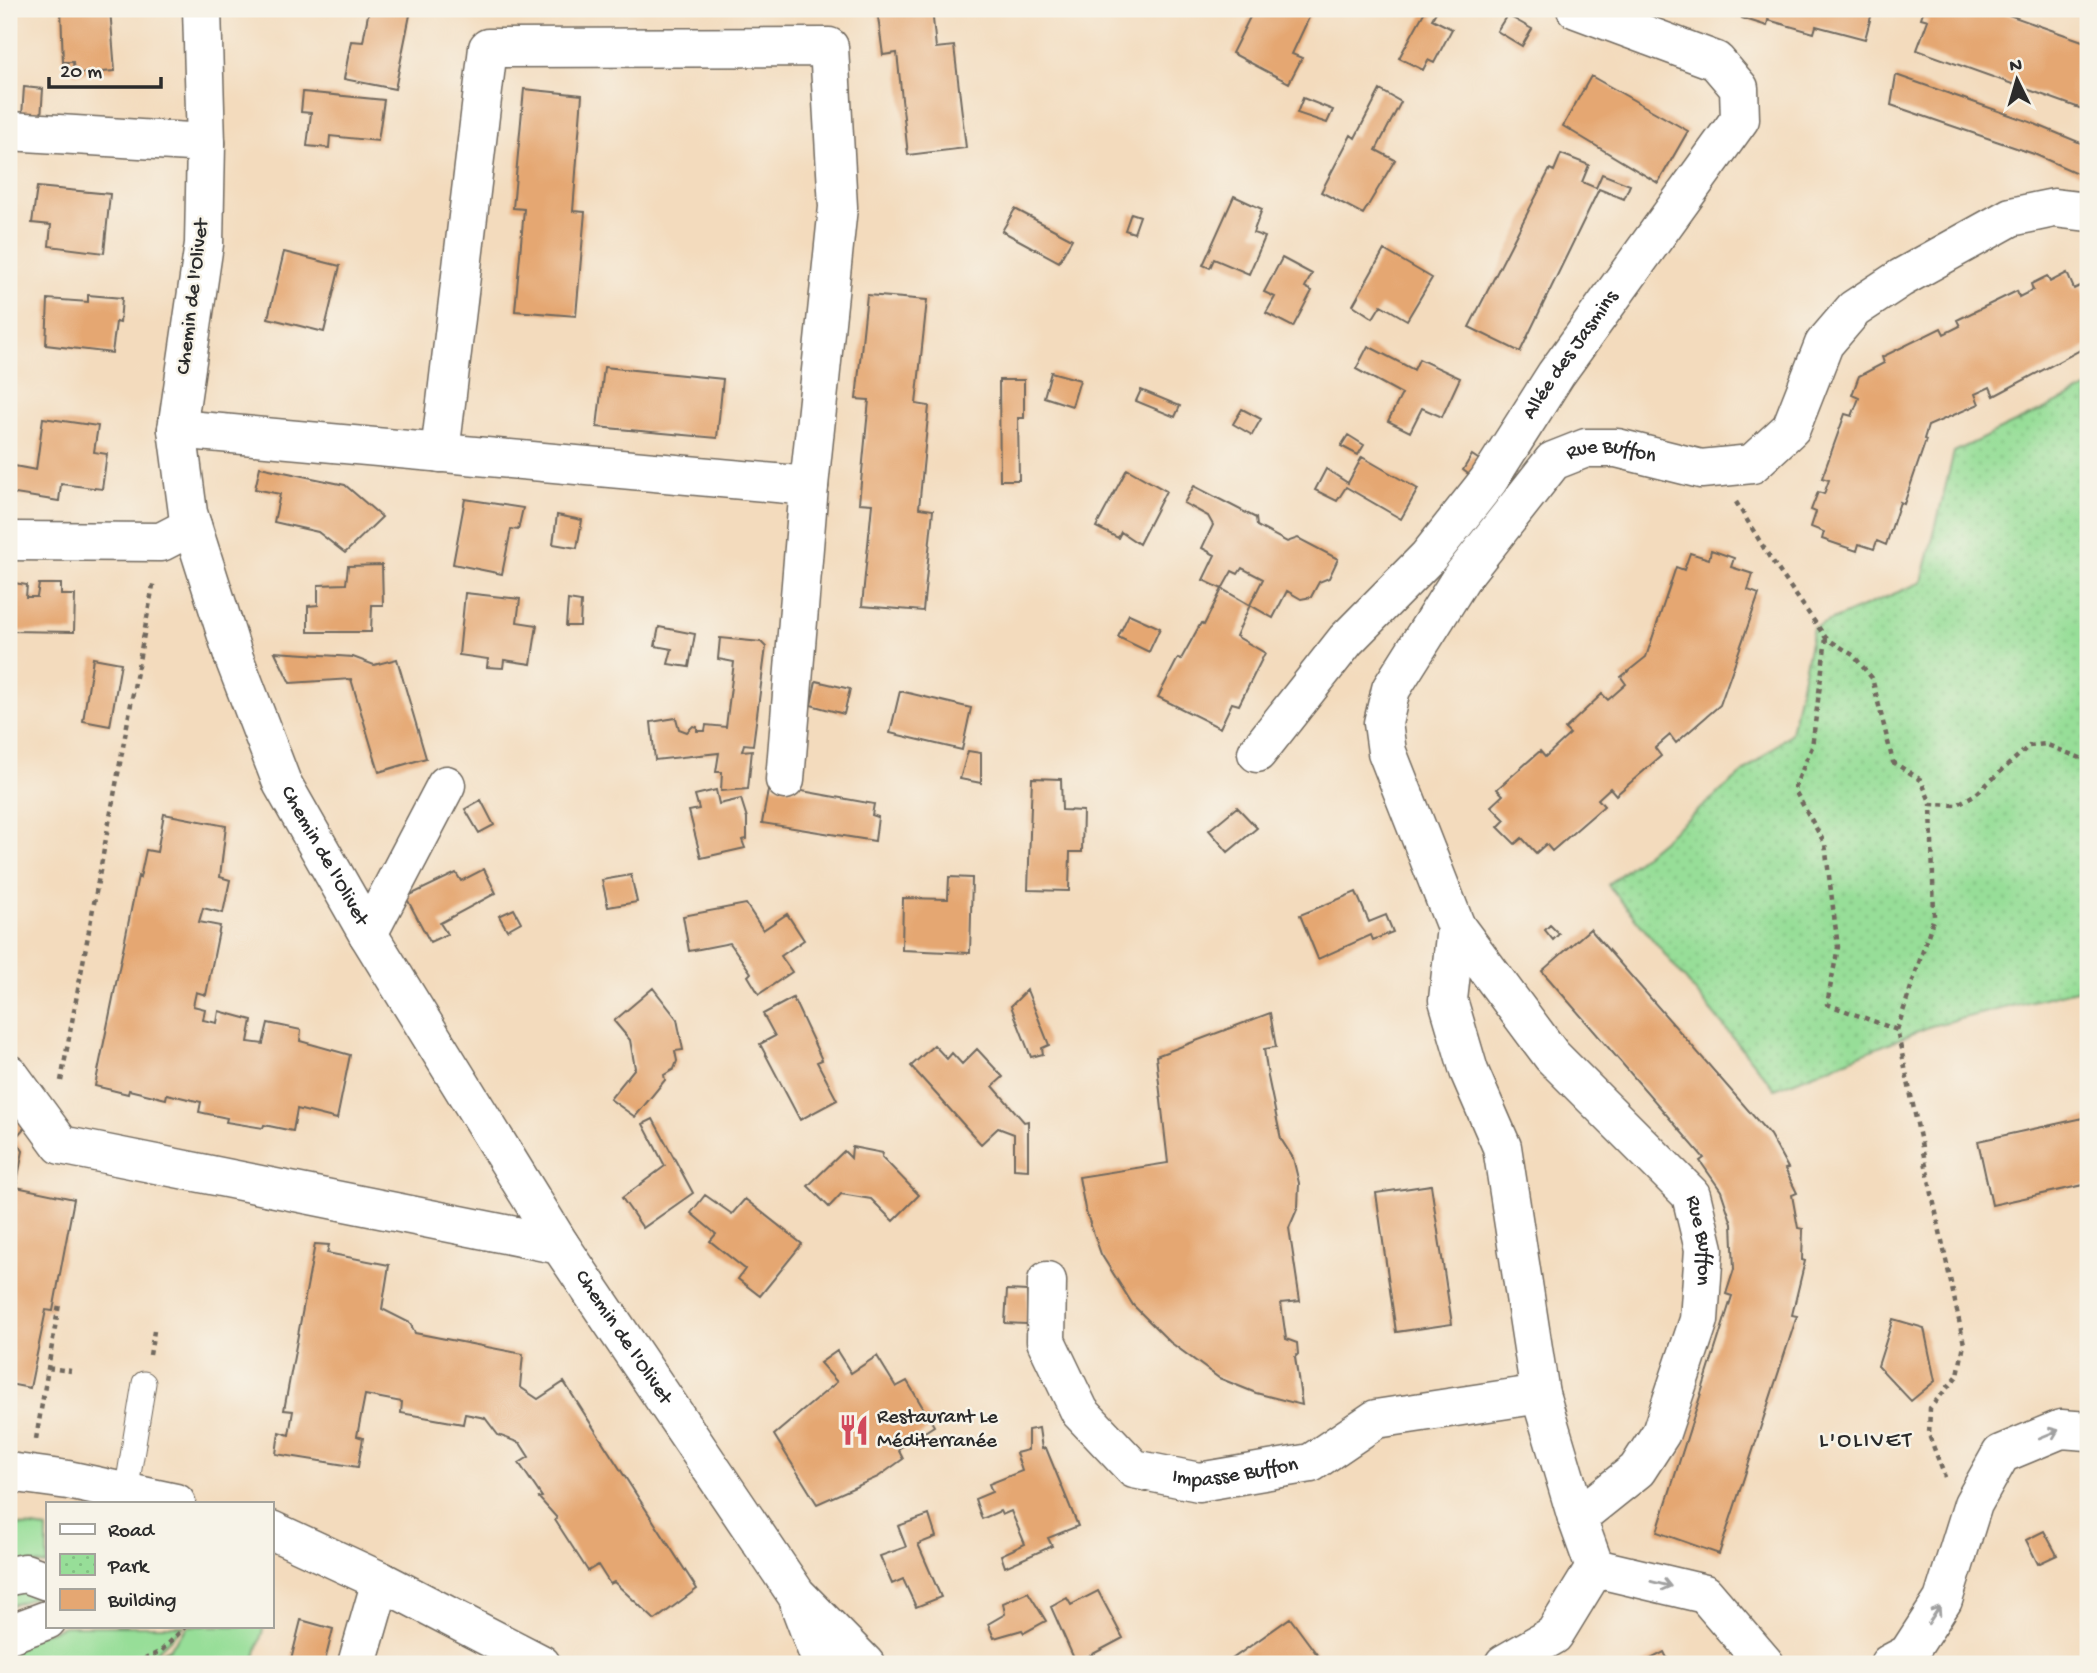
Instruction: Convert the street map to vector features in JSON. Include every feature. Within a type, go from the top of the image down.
[{"type":"street","name":"Chemin de l'Olivet","points":[[202,9],[206,143],[204,244],[177,429],[177,534],[234,658],[282,783],[368,934],[559,1245],[796,1594],[865,1664]]},
{"type":"street","name":"Allée des Jasmins","points":[[1257,753],[1346,640],[1428,557],[1488,481],[1556,374],[1740,119],[1739,88],[1716,61],[1576,9]]},
{"type":"street","points":[[440,453],[488,48],[829,47],[838,206],[809,486],[785,780]]},
{"type":"street","points":[[9,131],[206,143]]},
{"type":"street","points":[[1752,464],[1791,428],[1824,344],[1854,309],[1901,278],[2011,217],[2054,208],[2088,212]]},
{"type":"street","points":[[177,429],[809,486]]},
{"type":"street","name":"Rue Buffon","points":[[1577,1518],[1637,1470],[1661,1433],[1699,1320],[1704,1249],[1691,1195],[1552,1056],[1456,927],[1387,752],[1383,723],[1391,689],[1461,578],[1553,461],[1586,448],[1617,448],[1701,469],[1752,464]]},
{"type":"street","points":[[9,541],[177,534]]},
{"type":"street","points":[[368,934],[446,785]]},
{"type":"street","name":"Rue Buffon","points":[[1456,927],[1448,1000],[1469,1071],[1502,1147],[1540,1394],[1595,1568]]},
{"type":"street","points":[[9,1074],[61,1145],[559,1245]]},
{"type":"street","name":"Impasse Buffon","points":[[1048,1281],[1046,1341],[1080,1412],[1134,1469],[1199,1482],[1311,1463],[1376,1419],[1540,1394]]},
{"type":"street","points":[[1889,1664],[1908,1654],[1943,1600],[1973,1504],[2001,1454],[2061,1429],[2088,1431]]},
{"type":"street","points":[[19,1474],[171,1502]]},
{"type":"street","points":[[275,1539],[381,1581],[541,1664]]},
{"type":"street","points":[[1504,1664],[1554,1635],[1595,1568],[1704,1594],[1765,1664]]},
{"type":"street","points":[[9,1576],[25,1573],[46,1581]]},
{"type":"street","points":[[357,1664],[381,1581]]},
{"type":"street","name":"Chemin de l'Olivet","points":[[796,1594],[822,1664]]},
{"type":"street","points":[[9,1634],[46,1620]]},
{"type":"lane","points":[[126,1493],[144,1383]]},
{"type":"path","points":[[1752,464],[1731,493],[1770,558],[1826,638],[1853,655],[1872,678],[1893,762],[1921,780],[1931,804],[1934,917],[1897,1030],[1964,1344],[1958,1375],[1930,1408],[1929,1435],[1948,1486],[1973,1504]]},
{"type":"path","points":[[61,1145],[54,1118],[177,534]]},
{"type":"path","points":[[1826,638],[1812,747],[1794,789],[1825,844],[1838,947],[1827,1004],[1897,1030]]},
{"type":"path","points":[[1931,804],[1956,805],[1976,794],[2029,746],[2045,744],[2088,761]]},
{"type":"path","points":[[19,1474],[48,1368],[59,1304]]},
{"type":"path","points":[[48,1368],[71,1371]]},
{"type":"path","points":[[135,1664],[161,1651],[184,1628]]},
{"type":"green space","points":[[2088,388],[2088,987],[1931,1026],[1775,1089],[1608,885],[1791,733],[1813,628],[1922,582],[1954,452]]},
{"type":"green space","points":[[9,1524],[46,1529],[46,1565],[9,1562]]},
{"type":"green space","points":[[9,1585],[39,1596],[9,1606]]},
{"type":"green space","points":[[59,1628],[182,1628],[156,1652],[129,1664],[9,1664],[9,1644]]},
{"type":"green space","points":[[187,1628],[263,1628],[253,1664],[138,1664],[170,1648]]},
{"type":"building","points":[[61,9],[110,9],[115,71],[74,74],[73,62],[63,62]]},
{"type":"building","points":[[369,9],[411,10],[395,89],[344,79],[351,41],[363,42]]},
{"type":"building","points":[[877,9],[932,9],[936,48],[954,46],[966,148],[908,155],[897,53],[883,55]]},
{"type":"building","points":[[1260,9],[1313,9],[1292,54],[1302,58],[1289,83],[1232,53],[1253,11],[1258,14]]},
{"type":"building","points":[[1426,9],[1437,10],[1432,19],[1452,29],[1434,63],[1428,60],[1423,70],[1399,58]]},
{"type":"building","points":[[1745,9],[1873,9],[1865,39],[1816,26],[1814,33],[1768,20],[1767,26],[1742,18]]},
{"type":"building","points":[[1924,9],[1992,9],[2088,43],[2088,111],[1917,50],[1928,20],[1921,18]]},
{"type":"building","points":[[1507,15],[1532,29],[1522,46],[1497,31]]},
{"type":"building","points":[[1896,75],[2030,122],[2088,146],[2088,178],[2034,154],[1891,105]]},
{"type":"building","points":[[1591,76],[1688,131],[1658,183],[1563,126]]},
{"type":"building","points":[[24,87],[43,89],[41,118],[22,116]]},
{"type":"building","points":[[524,89],[582,95],[573,211],[585,212],[576,316],[515,311],[524,209],[513,208]]},
{"type":"building","points":[[1380,90],[1401,102],[1376,150],[1395,160],[1363,214],[1321,192],[1351,135],[1355,138]]},
{"type":"building","points":[[303,92],[384,100],[378,141],[330,136],[329,148],[307,146],[311,113],[301,112]]},
{"type":"building","points":[[1303,98],[1333,110],[1327,123],[1297,113]]},
{"type":"building","points":[[1561,154],[1589,165],[1582,182],[1596,188],[1602,174],[1630,185],[1624,199],[1599,189],[1520,352],[1469,327],[1550,169],[1554,171]]},
{"type":"building","points":[[37,187],[110,194],[104,253],[49,246],[51,225],[32,223]]},
{"type":"building","points":[[1234,196],[1262,209],[1253,233],[1265,237],[1249,274],[1214,259],[1210,268],[1203,265]]},
{"type":"building","points":[[1015,209],[1072,239],[1059,262],[1002,231]]},
{"type":"building","points":[[1131,213],[1140,216],[1134,233],[1125,230]]},
{"type":"building","points":[[1384,250],[1432,278],[1407,320],[1381,305],[1373,318],[1353,305]]},
{"type":"building","points":[[284,252],[340,266],[324,332],[268,318]]},
{"type":"building","points":[[1282,258],[1312,274],[1305,287],[1312,291],[1293,327],[1266,313],[1275,297],[1264,292]]},
{"type":"building","points":[[2067,273],[2074,289],[2080,286],[2088,302],[2088,346],[1994,396],[1990,387],[1975,394],[1979,404],[1928,426],[1924,439],[1926,440],[1904,504],[1900,502],[1886,545],[1877,541],[1874,549],[1859,544],[1857,551],[1822,539],[1824,532],[1811,527],[1816,512],[1811,510],[1818,492],[1824,494],[1829,480],[1822,478],[1845,414],[1852,416],[1859,398],[1852,395],[1859,376],[1884,363],[1882,357],[1941,328],[1944,334],[1960,326],[1957,320],[2017,291],[2019,297],[2033,290],[2031,284],[2047,276],[2050,282]]},
{"type":"building","points":[[88,295],[122,298],[120,323],[116,322],[112,353],[46,345],[48,299],[88,302]]},
{"type":"building","points":[[867,295],[927,300],[916,404],[929,406],[919,508],[933,510],[923,611],[862,606],[872,504],[859,503],[869,400],[856,399]]},
{"type":"building","points":[[1368,346],[1414,370],[1419,359],[1460,378],[1442,417],[1422,408],[1410,432],[1388,421],[1402,394],[1356,369]]},
{"type":"building","points":[[604,367],[723,379],[717,438],[597,427]]},
{"type":"building","points":[[1051,372],[1080,380],[1072,406],[1044,397]]},
{"type":"building","points":[[999,380],[1024,380],[1024,418],[1018,418],[1019,480],[1000,480]]},
{"type":"building","points":[[1141,390],[1180,406],[1175,417],[1136,401]]},
{"type":"building","points":[[1242,409],[1261,419],[1252,435],[1233,424]]},
{"type":"building","points":[[43,418],[98,426],[94,452],[107,454],[102,489],[61,484],[59,501],[9,493],[9,465],[36,470]]},
{"type":"building","points":[[1348,435],[1364,445],[1358,455],[1341,446]]},
{"type":"building","points":[[1472,455],[1481,461],[1471,476],[1463,470]]},
{"type":"building","points":[[1362,457],[1418,489],[1401,519],[1346,487],[1337,501],[1315,490],[1326,469],[1348,483]]},
{"type":"building","points":[[260,467],[345,485],[382,517],[345,553],[318,532],[274,522],[280,494],[255,489]]},
{"type":"building","points":[[1127,469],[1166,491],[1139,544],[1121,532],[1118,538],[1096,527]]},
{"type":"building","points":[[1194,486],[1256,518],[1257,526],[1287,542],[1298,538],[1338,559],[1329,578],[1319,582],[1311,597],[1301,599],[1287,591],[1273,618],[1250,605],[1263,579],[1242,568],[1238,574],[1232,571],[1222,589],[1203,580],[1215,555],[1202,548],[1213,525],[1208,516],[1184,503]]},
{"type":"building","points":[[465,499],[523,508],[518,530],[511,529],[502,574],[453,564]]},
{"type":"building","points":[[557,515],[582,520],[577,548],[553,544]]},
{"type":"building","points":[[1711,550],[1734,558],[1731,567],[1753,574],[1748,590],[1759,594],[1720,705],[1676,743],[1670,735],[1655,748],[1661,756],[1616,795],[1610,788],[1598,799],[1604,806],[1552,851],[1546,844],[1536,853],[1522,838],[1515,844],[1498,827],[1505,820],[1491,806],[1503,795],[1497,789],[1540,751],[1545,757],[1570,734],[1565,729],[1602,694],[1608,700],[1626,684],[1621,677],[1646,657],[1676,567],[1684,570],[1690,553],[1709,559]]},
{"type":"building","points":[[382,565],[383,605],[372,605],[371,632],[308,632],[308,606],[318,605],[318,585],[346,584],[348,566]]},
{"type":"building","points":[[14,583],[27,585],[26,597],[37,597],[39,584],[61,584],[61,595],[75,595],[74,632],[9,631],[9,596],[14,596]]},
{"type":"building","points":[[1222,589],[1250,605],[1236,636],[1265,653],[1239,705],[1232,703],[1220,728],[1158,697],[1178,658],[1181,659],[1201,623],[1204,625]]},
{"type":"building","points":[[465,593],[520,599],[517,622],[537,625],[531,664],[504,660],[503,668],[487,667],[488,659],[459,655]]},
{"type":"building","points":[[568,600],[581,602],[580,626],[566,626]]},
{"type":"building","points":[[1129,614],[1160,628],[1149,652],[1118,637]]},
{"type":"building","points":[[659,627],[695,634],[689,667],[668,664],[672,649],[655,646]]},
{"type":"building","points":[[720,638],[761,642],[766,647],[753,745],[744,744],[742,751],[752,750],[748,789],[721,791],[722,772],[716,772],[719,753],[655,760],[651,722],[676,718],[679,729],[687,732],[693,726],[697,727],[697,731],[705,731],[706,725],[726,727],[734,662],[718,659]]},
{"type":"building","points":[[275,652],[353,657],[374,665],[397,659],[426,758],[379,772],[351,679],[290,683]]},
{"type":"building","points":[[93,658],[121,663],[110,726],[83,721]]},
{"type":"building","points":[[816,681],[850,689],[844,714],[811,705]]},
{"type":"building","points":[[900,691],[971,708],[962,750],[890,733]]},
{"type":"building","points":[[968,751],[981,753],[981,783],[960,779]]},
{"type":"building","points":[[1032,778],[1061,779],[1062,810],[1083,811],[1082,852],[1070,852],[1069,891],[1028,890]]},
{"type":"building","points":[[769,785],[874,804],[872,815],[878,817],[875,841],[762,823]]},
{"type":"building","points":[[716,790],[719,804],[741,799],[747,818],[747,839],[742,840],[745,848],[701,858],[689,811],[699,809],[695,795]]},
{"type":"building","points":[[481,800],[494,825],[479,833],[465,809]]},
{"type":"building","points":[[1237,807],[1257,828],[1228,852],[1209,830]]},
{"type":"building","points":[[164,814],[226,826],[220,877],[230,880],[223,913],[203,908],[199,922],[220,926],[206,995],[196,992],[193,1006],[205,1009],[203,1020],[217,1023],[219,1011],[252,1020],[248,1042],[263,1044],[268,1023],[301,1030],[300,1041],[350,1055],[337,1119],[297,1109],[293,1131],[264,1125],[263,1128],[226,1122],[227,1118],[199,1112],[201,1102],[167,1094],[166,1099],[129,1090],[128,1094],[95,1086],[138,876],[140,878],[146,850],[157,852]]},
{"type":"building","points":[[484,869],[496,893],[440,923],[447,934],[430,942],[406,897],[456,873],[461,881]]},
{"type":"building","points":[[631,875],[637,902],[608,907],[602,880]]},
{"type":"building","points":[[949,877],[972,878],[970,953],[902,950],[903,898],[948,899]]},
{"type":"building","points":[[1356,892],[1369,922],[1386,915],[1393,932],[1373,940],[1371,935],[1318,959],[1300,915]]},
{"type":"building","points":[[746,904],[763,930],[787,914],[804,940],[781,956],[792,972],[759,994],[748,976],[751,973],[730,943],[689,951],[683,916]]},
{"type":"building","points":[[514,909],[521,922],[507,930],[499,916]]},
{"type":"building","points":[[1550,925],[1559,934],[1553,940],[1545,930]]},
{"type":"building","points":[[1590,929],[1770,1135],[1788,1168],[1785,1169],[1797,1193],[1792,1195],[1798,1228],[1803,1229],[1802,1260],[1805,1261],[1792,1315],[1797,1316],[1719,1554],[1657,1532],[1732,1296],[1726,1294],[1734,1269],[1732,1224],[1721,1191],[1700,1161],[1704,1158],[1542,971]]},
{"type":"building","points":[[653,988],[677,1019],[683,1050],[675,1051],[677,1061],[674,1069],[664,1075],[665,1080],[635,1117],[610,1099],[635,1068],[630,1040],[614,1021]]},
{"type":"building","points":[[1027,990],[1049,1045],[1042,1048],[1043,1054],[1031,1057],[1011,1006]]},
{"type":"building","points":[[793,998],[822,1060],[817,1062],[837,1100],[800,1120],[760,1044],[775,1036],[763,1014]]},
{"type":"building","points":[[1270,1013],[1276,1047],[1264,1049],[1268,1077],[1281,1139],[1293,1158],[1299,1183],[1298,1207],[1289,1228],[1300,1301],[1281,1303],[1286,1339],[1297,1343],[1298,1354],[1295,1357],[1302,1405],[1256,1393],[1219,1378],[1170,1342],[1133,1305],[1101,1254],[1085,1209],[1079,1177],[1168,1163],[1156,1056]]},
{"type":"building","points":[[934,1045],[947,1059],[952,1053],[962,1064],[977,1049],[1003,1077],[993,1086],[1024,1122],[1028,1121],[1028,1170],[1014,1169],[1014,1134],[998,1128],[981,1144],[911,1066]]},
{"type":"building","points":[[15,1115],[27,1125],[15,1138],[23,1151],[16,1187],[74,1199],[53,1311],[46,1310],[30,1388],[9,1384],[9,1118]]},
{"type":"building","points":[[2088,1117],[2088,1184],[1992,1205],[1978,1141]]},
{"type":"building","points":[[653,1119],[693,1193],[643,1228],[622,1198],[665,1166],[643,1124]]},
{"type":"building","points":[[852,1147],[883,1153],[882,1157],[919,1195],[893,1221],[871,1199],[841,1194],[829,1207],[808,1186],[844,1151],[851,1158]]},
{"type":"building","points":[[1431,1185],[1452,1324],[1396,1332],[1376,1193]]},
{"type":"building","points":[[705,1195],[732,1214],[745,1199],[802,1244],[760,1296],[738,1279],[745,1269],[710,1241],[716,1234],[691,1213]]},
{"type":"building","points":[[315,1244],[329,1245],[327,1253],[389,1265],[382,1309],[410,1323],[415,1333],[523,1354],[520,1387],[538,1399],[564,1382],[697,1589],[655,1620],[614,1582],[610,1584],[598,1565],[588,1571],[555,1520],[557,1518],[539,1498],[542,1497],[519,1463],[529,1457],[520,1443],[498,1435],[485,1418],[465,1414],[463,1424],[401,1413],[402,1402],[365,1395],[357,1436],[363,1438],[358,1467],[276,1454],[279,1432],[289,1435],[293,1411],[284,1410]]},
{"type":"building","points":[[1007,1290],[1027,1291],[1027,1324],[1005,1323]]},
{"type":"building","points":[[1893,1319],[1924,1328],[1935,1381],[1911,1401],[1878,1366]]},
{"type":"building","name":"Restaurant Le Méditerranée","points":[[837,1351],[851,1373],[877,1356],[896,1387],[907,1381],[934,1426],[898,1449],[903,1459],[878,1477],[817,1504],[774,1435],[837,1382],[820,1363]]},
{"type":"building","points":[[1039,1428],[1042,1449],[1046,1448],[1078,1526],[1048,1538],[1052,1546],[1005,1567],[1001,1555],[1025,1544],[1011,1511],[1002,1515],[1000,1511],[982,1519],[975,1499],[992,1492],[989,1484],[1022,1471],[1016,1453],[1028,1450],[1028,1430]]},
{"type":"building","points":[[929,1515],[936,1537],[918,1544],[941,1597],[916,1607],[903,1579],[892,1584],[880,1556],[906,1547],[898,1526]]},
{"type":"building","points":[[2044,1531],[2057,1555],[2038,1564],[2026,1540]]},
{"type":"building","points":[[1098,1591],[1123,1638],[1076,1663],[1051,1607],[1067,1598],[1071,1605]]},
{"type":"building","points":[[1028,1592],[1046,1621],[1024,1633],[1022,1630],[994,1638],[988,1624],[1005,1614],[1003,1603]]},
{"type":"building","points":[[1290,1618],[1324,1664],[1225,1664]]},
{"type":"building","points":[[301,1620],[333,1629],[325,1661],[336,1664],[290,1664]]},
{"type":"building","points":[[1664,1652],[1670,1664],[1641,1664]]},
{"type":"place","name":"Restaurant Le Méditerranée","points":[[854,1430]]},
{"type":"district","name":"L'OLIVET","points":[[1866,1441]]}]
